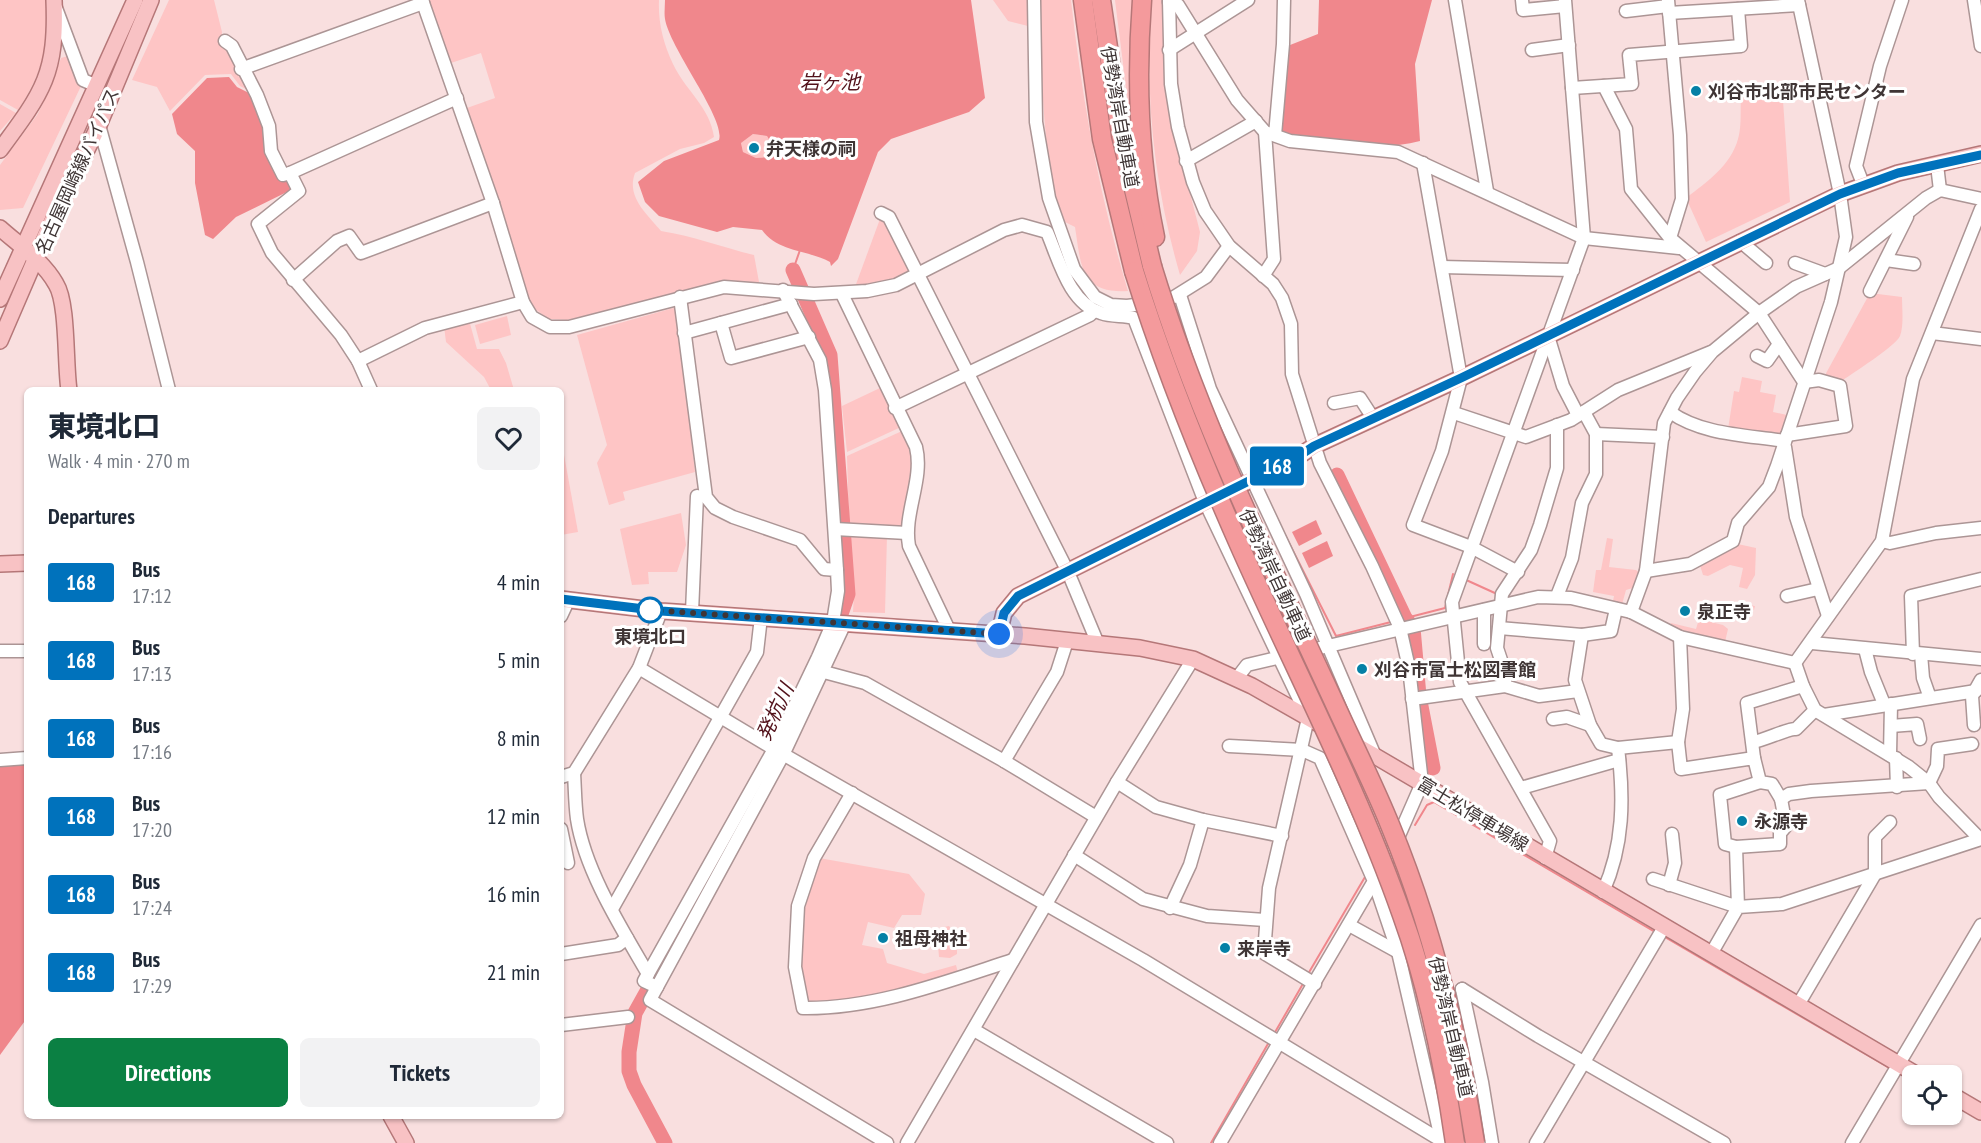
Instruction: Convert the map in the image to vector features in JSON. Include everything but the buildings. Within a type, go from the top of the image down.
[{"type":"highway","name":"伊勢湾岸自動車道","points":[[1083,0],[1102,139],[1134,271],[1155,338],[1216,493],[1327,732],[1403,916],[1436,1034],[1447,1142]]},
{"type":"highway","name":"伊勢湾岸自動車道","points":[[1101,0],[1121,135],[1156,266],[1196,396],[1232,481],[1395,836],[1440,974],[1467,1091],[1474,1143]]},
{"type":"highway","points":[[1142,0],[1139,104],[1156,266]]},
{"type":"main road","name":"名古屋岡崎線バイパス","points":[[0,299],[135,0]]},
{"type":"main road","name":"名古屋岡崎線バイパス","points":[[0,341],[37,260],[50,225],[99,125],[151,0]]},
{"type":"main road","points":[[0,150],[33,106],[52,62],[54,2]]},
{"type":"main road","points":[[999,634],[1004,613],[1018,596],[1314,446],[1461,378],[1697,261],[1840,194],[1898,173],[1981,154]]},
{"type":"main road","points":[[0,228],[37,260],[58,285],[63,306],[69,387]]},
{"type":"main road","points":[[0,564],[24,563]]},
{"type":"main road","name":"富士松停車場線","points":[[565,600],[661,611],[999,634],[1140,648],[1192,659],[1237,678],[1422,783],[1603,892],[1661,931],[1711,954],[1902,1066]]},
{"type":"main road","points":[[1962,1101],[1981,1112]]},
{"type":"main road","points":[[393,1119],[406,1143]]},
{"type":"street","points":[[1034,0],[1036,122],[1049,198],[1074,269],[1095,297],[1111,304],[1127,306],[1157,302],[1180,295],[1206,277],[1229,246]]},
{"type":"street","points":[[1169,50],[1248,0]]},
{"type":"street","points":[[1263,276],[1274,259],[1270,134],[1283,44],[1284,0]]},
{"type":"street","points":[[1455,0],[1487,190]]},
{"type":"street","points":[[1522,0],[1522,10],[1565,3],[1584,238],[1452,602],[1460,682],[1550,841],[1545,858]]},
{"type":"street","points":[[1863,184],[1856,166],[1880,66],[1902,0]]},
{"type":"street","points":[[1220,1143],[1273,1041],[1309,980],[1348,926],[1390,856],[1422,783],[1419,699],[1405,628],[1314,446],[1292,374],[1288,311],[1273,284],[1229,246],[1205,211],[1186,161],[1171,84],[1169,1],[1178,5],[1237,100],[1270,134],[1290,141],[1398,152],[1487,190],[1584,238],[1679,248]]},
{"type":"street","points":[[54,2],[83,80],[97,86]]},
{"type":"street","points":[[242,69],[423,2],[458,98],[523,302],[532,317],[550,327],[569,327],[724,287],[842,294],[896,285],[1005,230],[1022,225],[1047,232],[1074,292],[1094,311],[1134,318],[1205,502],[1277,658],[1308,718],[1269,888],[1264,953],[1309,980]]},
{"type":"street","points":[[1626,11],[1668,6],[1738,9],[1759,3],[1799,3],[1840,194],[1846,237],[1839,268],[1786,440],[1768,487],[1738,523],[1733,541],[1690,564],[1646,571]]},
{"type":"street","points":[[1977,5],[1981,46]]},
{"type":"street","points":[[1668,6],[1680,135],[1682,199],[1670,238]]},
{"type":"street","points":[[1572,88],[1632,84],[1629,55],[1741,46],[1738,9]]},
{"type":"street","points":[[225,40],[232,46],[257,94],[269,126],[271,152],[284,175],[458,98]]},
{"type":"street","points":[[1532,50],[1569,45]]},
{"type":"street","points":[[52,62],[59,51],[66,48],[72,51]]},
{"type":"street","points":[[1604,87],[1626,129],[1631,189],[1679,248],[1759,313],[1803,382]]},
{"type":"street","points":[[1186,161],[1256,121]]},
{"type":"street","points":[[99,125],[137,262],[167,387]]},
{"type":"street","points":[[1423,163],[1461,378],[1454,413],[1442,451],[1413,525],[1471,547],[1518,572]]},
{"type":"street","points":[[1937,165],[1940,189]]},
{"type":"street","points":[[290,173],[299,190],[258,225],[272,253],[341,335],[358,361],[369,387]]},
{"type":"street","points":[[1631,612],[1646,571],[1664,423],[1677,398],[1712,352],[1759,313],[1796,287],[1839,268],[1940,189],[1981,199]]},
{"type":"street","points":[[293,280],[337,241],[349,236],[361,253],[493,203]]},
{"type":"street","points":[[1796,663],[1882,541],[1910,389],[1981,208]]},
{"type":"street","points":[[881,213],[889,217],[966,374],[1068,572],[1098,644]]},
{"type":"street","points":[[1870,291],[1908,215]]},
{"type":"street","points":[[1740,241],[1766,263]]},
{"type":"street","points":[[1886,260],[1914,264]]},
{"type":"street","points":[[1795,263],[1825,274]]},
{"type":"street","points":[[1442,267],[1573,270]]},
{"type":"street","points":[[646,978],[824,672],[845,623],[838,591],[825,390],[820,360],[783,290]]},
{"type":"street","points":[[842,294],[916,447],[920,461],[907,533],[909,546],[949,630]]},
{"type":"street","points":[[1180,295],[1210,389],[1253,478],[1374,756]]},
{"type":"street","points":[[680,297],[706,497],[716,508],[733,517],[800,540],[824,569],[837,570]]},
{"type":"street","points":[[358,361],[425,328],[523,302]]},
{"type":"street","points":[[684,333],[791,304]]},
{"type":"street","points":[[896,408],[1090,315],[1094,311]]},
{"type":"street","points":[[722,323],[731,358],[809,338]]},
{"type":"street","points":[[1932,333],[1981,339]]},
{"type":"street","points":[[1548,336],[1563,386],[1596,434],[1596,474],[1582,503],[1572,558],[1557,596]]},
{"type":"street","points":[[1757,356],[1767,361],[1779,344]]},
{"type":"street","points":[[1454,413],[1526,437],[1581,414],[1618,390],[1712,352]]},
{"type":"street","points":[[1670,412],[1686,424],[1714,431],[1786,440],[1846,426],[1840,386],[1819,380],[1803,382]]},
{"type":"street","points":[[1334,403],[1360,398],[1373,418]]},
{"type":"street","points":[[1505,686],[1505,672],[1497,648],[1502,594],[1531,550],[1557,468],[1557,425]]},
{"type":"street","points":[[1596,434],[1663,437]]},
{"type":"street","points":[[1786,440],[1796,517],[1828,616]]},
{"type":"street","points":[[692,612],[697,496]]},
{"type":"street","points":[[1882,541],[1890,543],[1936,533],[1981,528]]},
{"type":"street","points":[[835,529],[907,533]]},
{"type":"street","points":[[1930,698],[1917,654],[1911,596],[1981,579]]},
{"type":"street","points":[[1787,596],[1818,589]]},
{"type":"street","points":[[1237,678],[1247,664],[1423,622],[1538,597],[1557,596],[1631,612],[1680,637],[1796,663]]},
{"type":"street","points":[[1499,628],[1582,635],[1611,631],[1616,609]]},
{"type":"street","points":[[1484,610],[1484,644]]},
{"type":"street","points":[[657,987],[646,978],[589,859],[577,821],[574,773],[639,668],[661,611]]},
{"type":"street","points":[[612,909],[757,652],[760,617]]},
{"type":"street","points":[[845,623],[650,1000],[887,1143]]},
{"type":"street","points":[[1582,635],[1575,672],[1578,691],[1590,724],[1601,744],[1618,754]]},
{"type":"street","points":[[1680,637],[1683,709],[1678,742],[1681,770],[1754,758]]},
{"type":"street","points":[[1004,761],[1057,672],[1067,641]]},
{"type":"street","points":[[1812,643],[1981,659]]},
{"type":"street","points":[[1865,649],[1871,672],[1887,704],[1897,787]]},
{"type":"street","points":[[0,651],[24,651]]},
{"type":"street","points":[[907,1143],[1096,817],[1192,659]]},
{"type":"street","points":[[1653,879],[1738,907],[1782,904],[1981,839],[1929,783],[1893,757],[1820,712],[1803,686],[1796,663]]},
{"type":"street","points":[[639,668],[1044,906],[1143,960],[1273,1041],[1447,1142]]},
{"type":"street","points":[[824,672],[865,683],[1004,761],[1096,817]]},
{"type":"street","points":[[1419,699],[1505,686],[1539,696],[1578,691]]},
{"type":"street","points":[[1760,782],[1754,758],[1747,703],[1803,686]]},
{"type":"street","points":[[1753,741],[1769,739],[1792,728],[1797,729],[1820,712],[1930,698],[1979,686]]},
{"type":"street","points":[[1974,725],[1972,696],[1979,686]]},
{"type":"street","points":[[1554,719],[1567,717],[1590,724]]},
{"type":"street","points":[[1891,726],[1917,724],[1920,739]]},
{"type":"street","points":[[1521,788],[1618,754],[1678,742]]},
{"type":"street","points":[[1929,783],[1937,766],[1938,749],[1972,744]]},
{"type":"street","points":[[1229,746],[1302,750],[1320,758],[1374,881],[1398,952],[1447,1142]]},
{"type":"street","points":[[1603,892],[1612,872],[1619,845],[1623,808],[1618,754]]},
{"type":"street","points":[[0,760],[24,758]]},
{"type":"street","points":[[564,776],[574,773]]},
{"type":"street","points":[[1117,782],[1156,807],[1203,820],[1282,836]]},
{"type":"street","points":[[1760,782],[1772,784],[1781,799],[1786,826],[1780,833],[1780,844],[1736,847],[1725,844],[1720,795],[1760,782]]},
{"type":"street","points":[[1781,799],[1789,794],[1810,791],[1897,787],[1929,783]]},
{"type":"street","points":[[852,793],[814,858],[798,906],[795,967],[803,1008],[835,1009],[890,997],[1013,960]]},
{"type":"street","points":[[1170,908],[1190,865],[1203,820]]},
{"type":"street","points":[[1798,1005],[1875,874],[1875,837],[1890,822]]},
{"type":"street","points":[[1669,885],[1675,863],[1672,834]]},
{"type":"street","points":[[1711,954],[1738,907],[1736,847]]},
{"type":"street","points":[[1074,855],[1143,899],[1207,916],[1265,920]]},
{"type":"street","points":[[565,864],[589,859]]},
{"type":"street","points":[[1852,1143],[1981,925]]},
{"type":"street","points":[[1348,926],[1398,952]]},
{"type":"street","points":[[1536,1143],[1661,931]]},
{"type":"street","points":[[564,954],[618,945],[627,938]]},
{"type":"street","points":[[1492,1143],[1462,988],[1538,1036],[1724,1143]]},
{"type":"street","points":[[564,1025],[628,1017]]},
{"type":"street","points":[[974,1030],[1167,1143]]},
{"type":"shaded area","points":[[0,0],[46,0],[45,45],[39,70],[18,110],[0,100]]},
{"type":"shaded area","points":[[169,0],[214,0],[222,32],[221,42],[228,48],[252,92],[240,86],[231,74],[205,75],[170,111],[157,87],[132,80]]},
{"type":"shaded area","points":[[428,0],[659,0],[660,24],[669,56],[708,117],[714,137],[704,143],[680,149],[635,173],[633,190],[639,205],[661,231],[754,255],[759,282],[724,282],[567,320],[549,319],[532,307],[467,108],[495,98],[481,53],[451,63]]},
{"type":"shaded area","points":[[993,0],[1027,0],[1028,26],[1008,21]]},
{"type":"shaded area","points":[[1039,0],[1071,0],[1080,74],[1100,183],[1128,291],[1100,288],[1092,282],[1082,265],[1075,227],[1063,221],[1046,139]]},
{"type":"shaded area","points":[[1115,0],[1136,0],[1139,156],[1129,111]]},
{"type":"shaded area","points":[[1152,0],[1164,0],[1164,75],[1169,112],[1200,232],[1197,251],[1180,275],[1164,207],[1153,139],[1149,70]]},
{"type":"shaded area","points":[[68,56],[81,86],[23,208],[0,210],[0,165],[37,115],[50,90],[61,58]]},
{"type":"shaded area","points":[[1782,86],[1790,202],[1706,242],[1686,198],[1724,165],[1735,148],[1740,129],[1741,96]]},
{"type":"shaded area","points":[[0,104],[16,113],[0,131]]},
{"type":"shaded area","points":[[753,134],[767,136],[776,151],[770,157],[756,158],[743,152],[741,143]]},
{"type":"shaded area","points":[[880,219],[886,220],[911,271],[894,279],[855,287]]},
{"type":"shaded area","points":[[1870,293],[1902,297],[1900,336],[1882,353],[1839,383],[1824,377]]},
{"type":"shaded area","points":[[677,307],[695,472],[623,492],[625,500],[609,505],[597,463],[607,445],[577,335]]},
{"type":"shaded area","points":[[507,316],[511,335],[480,344],[475,325]]},
{"type":"shaded area","points":[[469,320],[477,349],[499,349],[513,387],[489,387],[484,377],[446,342],[444,326]]},
{"type":"shaded area","points":[[1742,377],[1762,381],[1760,392],[1776,395],[1773,412],[1787,415],[1782,438],[1728,429],[1734,391],[1739,392]]},
{"type":"shaded area","points":[[880,388],[901,427],[847,452],[842,406]]},
{"type":"shaded area","points":[[902,431],[916,457],[904,529],[849,525],[847,456]]},
{"type":"shaded area","points":[[564,455],[578,532],[564,534]]},
{"type":"shaded area","points":[[681,513],[686,545],[677,572],[648,572],[649,584],[632,585],[620,529]]},
{"type":"shaded area","points":[[849,533],[887,535],[885,613],[853,612],[854,595]]},
{"type":"shaded area","points":[[1607,538],[1613,539],[1609,567],[1636,570],[1641,574],[1636,587],[1626,590],[1621,608],[1612,606],[1614,596],[1593,592],[1596,570],[1601,570]]},
{"type":"shaded area","points":[[1733,543],[1756,548],[1755,575],[1747,589],[1739,587],[1743,568],[1730,565],[1708,576],[1703,575],[1699,562]]},
{"type":"shaded area","points":[[1748,605],[1755,606],[1754,610],[1746,614],[1745,622],[1738,621],[1739,612]]},
{"type":"shaded area","points":[[1699,619],[1723,625],[1728,629],[1724,646],[1669,629],[1671,623],[1696,629]]},
{"type":"shaded area","points":[[819,858],[909,874],[925,894],[921,915],[902,915],[894,928],[868,922],[862,945],[883,949],[887,963],[924,974],[956,965],[958,973],[865,998],[808,1003],[802,964],[802,930],[808,896]]},
{"type":"shaded area","points":[[949,926],[957,937],[957,954],[950,958],[939,957],[937,933],[940,928]]},
{"type":"water","name":"岩ヶ池","points":[[665,0],[971,0],[985,98],[969,112],[891,139],[878,152],[838,259],[831,266],[830,262],[822,258],[776,243],[762,230],[733,227],[717,232],[659,216],[645,202],[638,182],[664,161],[719,140],[719,130],[714,116],[669,32],[665,19]],"holes":[[[753,134],[767,136],[776,151],[770,157],[756,158],[743,152],[741,143]]]},
{"type":"water","points":[[1319,0],[1432,0],[1415,64],[1420,141],[1372,146],[1290,136],[1279,130],[1285,47],[1318,34]]},
{"type":"water","points":[[229,77],[237,87],[253,95],[282,180],[290,181],[293,189],[236,217],[213,239],[205,235],[195,183],[195,151],[177,134],[172,114],[207,78]]},
{"type":"water","points":[[1316,520],[1322,534],[1299,546],[1292,532]]},
{"type":"water","points":[[1327,541],[1333,556],[1309,568],[1302,553]]},
{"type":"water","points":[[24,764],[24,1022],[0,1055],[0,766]]},
{"type":"waterway","points":[[793,270],[800,250]]},
{"type":"waterway","name":"発杭川","points":[[793,270],[830,355],[848,594],[834,634]]},
{"type":"waterway","points":[[1337,475],[1405,618],[1413,628],[1419,696],[1433,768]]},
{"type":"waterway","points":[[1284,533],[1336,636],[1391,622]]},
{"type":"waterway","points":[[1402,619],[1445,608],[1453,574]]},
{"type":"waterway","points":[[1464,579],[1497,594]]},
{"type":"waterway","points":[[1415,825],[1427,805],[1434,802],[1655,932]]},
{"type":"waterway","points":[[1308,974],[1365,877]]},
{"type":"waterway","points":[[1663,936],[1891,1069]]},
{"type":"waterway","name":"発杭川","points":[[665,1143],[634,1085],[629,1071],[629,1052],[635,1013],[674,943]]},
{"type":"waterway","points":[[1274,1034],[1304,982]]},
{"type":"waterway","points":[[1211,1143],[1269,1042]]},
{"type":"bus line","name":"168","points":[[564,600],[661,611],[999,634],[1004,613],[1009,604],[1018,596],[1299,456],[1314,446],[1461,378],[1697,261],[1840,194],[1898,173],[1981,155]]},
{"type":"place","name":"刈谷市北部市民センター","points":[[1696,91]]},
{"type":"place","name":"弁天様の祠","points":[[754,148]]},
{"type":"place","name":"東境北口","points":[[650,610]]},
{"type":"place","name":"泉正寺","points":[[1685,611]]},
{"type":"place","name":"刈谷市富士松図書館","points":[[1362,669]]},
{"type":"place","name":"永源寺","points":[[1742,821]]},
{"type":"place","name":"祖母神社","points":[[883,938]]},
{"type":"place","name":"来岸寺","points":[[1225,948]]},
{"type":"route","points":[[650,610],[999,634]]}]
